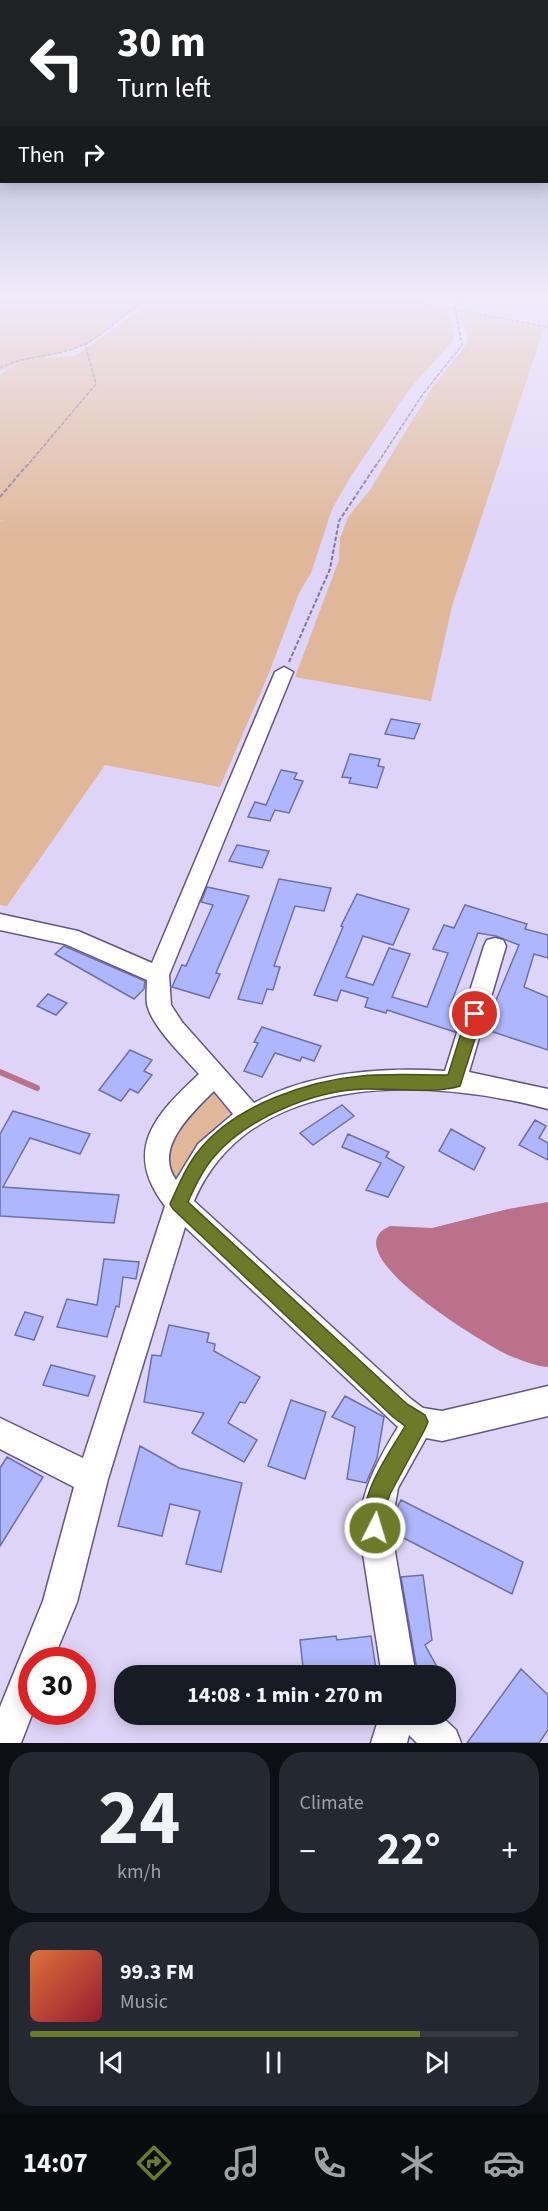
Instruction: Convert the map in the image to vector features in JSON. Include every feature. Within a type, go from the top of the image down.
[{"type":"street","points":[[250,1116],[216,1074],[174,1029],[159,1006],[158,975],[284,672]]},
{"type":"street","points":[[0,922],[70,937],[158,975]]},
{"type":"street","points":[[454,1081],[495,946]]},
{"type":"street","points":[[216,1074],[187,1101],[166,1130],[156,1157],[157,1170],[179,1204],[400,1410],[418,1422],[442,1426],[548,1401]]},
{"type":"street","points":[[41,1647],[60,1602],[92,1479],[179,1204],[191,1176],[207,1151],[250,1116],[303,1095],[361,1082],[454,1081],[492,1084],[548,1099]]},
{"type":"street","points":[[397,1665],[375,1528],[375,1508],[382,1489],[418,1422]]},
{"type":"street","points":[[0,1433],[92,1479]]},
{"type":"street","points":[[3,1743],[18,1706]]},
{"type":"street","points":[[390,1743],[395,1725]]},
{"type":"street","points":[[424,1725],[443,1743]]},
{"type":"path","points":[[0,497],[96,384],[94,376]]},
{"type":"path","points":[[284,672],[330,569],[339,521],[437,376]]},
{"type":"shaded area","points":[[0,376],[421,376],[410,388],[351,476],[332,509],[311,573],[299,593],[269,673],[220,787],[105,765],[7,906],[0,905],[0,522],[5,520],[0,521]]},
{"type":"shaded area","points":[[441,376],[528,376],[452,606],[431,701],[295,677],[339,560],[340,538],[348,517],[370,490]]},
{"type":"shaded area","points":[[214,1085],[232,1111],[199,1143],[176,1181],[165,1162],[186,1113]]},
{"type":"shaded area","points":[[548,1202],[548,1367],[508,1355],[445,1317],[395,1276],[380,1256],[377,1239],[390,1226],[432,1228],[508,1209]]},
{"type":"building","points":[[391,719],[420,724],[414,739],[385,734]]},
{"type":"building","points":[[350,754],[380,759],[378,766],[384,767],[377,788],[349,783],[351,778],[342,777]]},
{"type":"building","points":[[281,770],[297,773],[294,779],[303,781],[289,813],[275,810],[270,821],[248,817],[255,802],[266,805]]},
{"type":"building","points":[[237,845],[269,851],[262,868],[229,861]]},
{"type":"building","points":[[279,879],[331,888],[324,911],[295,906],[274,966],[280,967],[273,990],[267,989],[262,1004],[238,999]]},
{"type":"building","points":[[207,887],[249,896],[216,973],[220,974],[209,998],[172,987],[182,965],[186,966],[213,905],[201,902]]},
{"type":"building","points":[[357,894],[409,909],[393,945],[363,936],[346,977],[373,985],[389,948],[410,954],[392,997],[427,1007],[448,953],[433,949],[444,925],[454,928],[465,905],[527,924],[525,929],[548,935],[548,958],[534,954],[524,987],[548,997],[548,1050],[484,1029],[519,945],[496,936],[478,933],[450,1006],[462,1009],[455,1032],[387,1010],[386,1013],[365,1007],[368,998],[341,990],[337,1001],[314,995],[343,927],[341,926]]},
{"type":"building","points":[[64,946],[145,981],[144,989],[134,999],[55,954]]},
{"type":"building","points":[[48,994],[67,1003],[56,1015],[37,1006]]},
{"type":"building","points":[[262,1027],[321,1046],[314,1061],[302,1057],[300,1061],[275,1053],[262,1077],[244,1071],[258,1043],[254,1042]]},
{"type":"building","points":[[130,1050],[152,1060],[144,1071],[152,1075],[138,1093],[130,1089],[121,1101],[99,1090]]},
{"type":"building","points":[[342,1105],[354,1116],[313,1145],[300,1133]]},
{"type":"building","points":[[13,1111],[90,1134],[80,1154],[30,1138],[3,1187],[119,1195],[114,1223],[0,1216],[0,1134]]},
{"type":"building","points":[[535,1120],[546,1126],[539,1138],[548,1143],[548,1160],[519,1145]]},
{"type":"building","points":[[451,1129],[485,1148],[474,1170],[439,1151]]},
{"type":"building","points":[[348,1134],[389,1152],[386,1157],[404,1167],[388,1197],[366,1190],[381,1163],[342,1147]]},
{"type":"building","points":[[104,1259],[139,1262],[136,1279],[123,1277],[119,1307],[116,1306],[107,1337],[57,1327],[67,1299],[97,1305]]},
{"type":"building","points":[[25,1312],[43,1317],[34,1340],[15,1335]]},
{"type":"building","points":[[169,1325],[209,1333],[207,1342],[215,1344],[214,1351],[260,1377],[245,1403],[240,1402],[228,1423],[257,1440],[244,1462],[192,1433],[204,1413],[144,1402],[152,1355],[161,1356]]},
{"type":"building","points":[[51,1365],[95,1376],[88,1396],[43,1385]]},
{"type":"building","points":[[345,1396],[384,1417],[377,1458],[366,1483],[347,1479],[355,1427],[332,1417]]},
{"type":"building","points":[[291,1400],[326,1412],[305,1479],[268,1466]]},
{"type":"building","points":[[140,1446],[179,1468],[242,1483],[221,1572],[186,1564],[200,1511],[170,1504],[162,1536],[118,1526]]},
{"type":"building","points":[[7,1457],[43,1477],[0,1546],[0,1468]]},
{"type":"building","points":[[401,1500],[523,1562],[512,1594],[394,1533],[396,1510]]},
{"type":"building","points":[[423,1575],[432,1640],[425,1645],[436,1665],[416,1665],[401,1577]]},
{"type":"building","points":[[336,1636],[337,1640],[371,1636],[375,1665],[303,1665],[300,1640]]},
{"type":"building","points":[[521,1669],[548,1695],[548,1730],[539,1743],[467,1743]]},
{"type":"waterway","points":[[0,1072],[37,1088]]},
{"type":"route","points":[[375,1528],[375,1508],[382,1489],[418,1422],[400,1410],[179,1204],[191,1176],[207,1151],[250,1116],[281,1101],[314,1091],[361,1082],[454,1081],[475,1014]]}]
